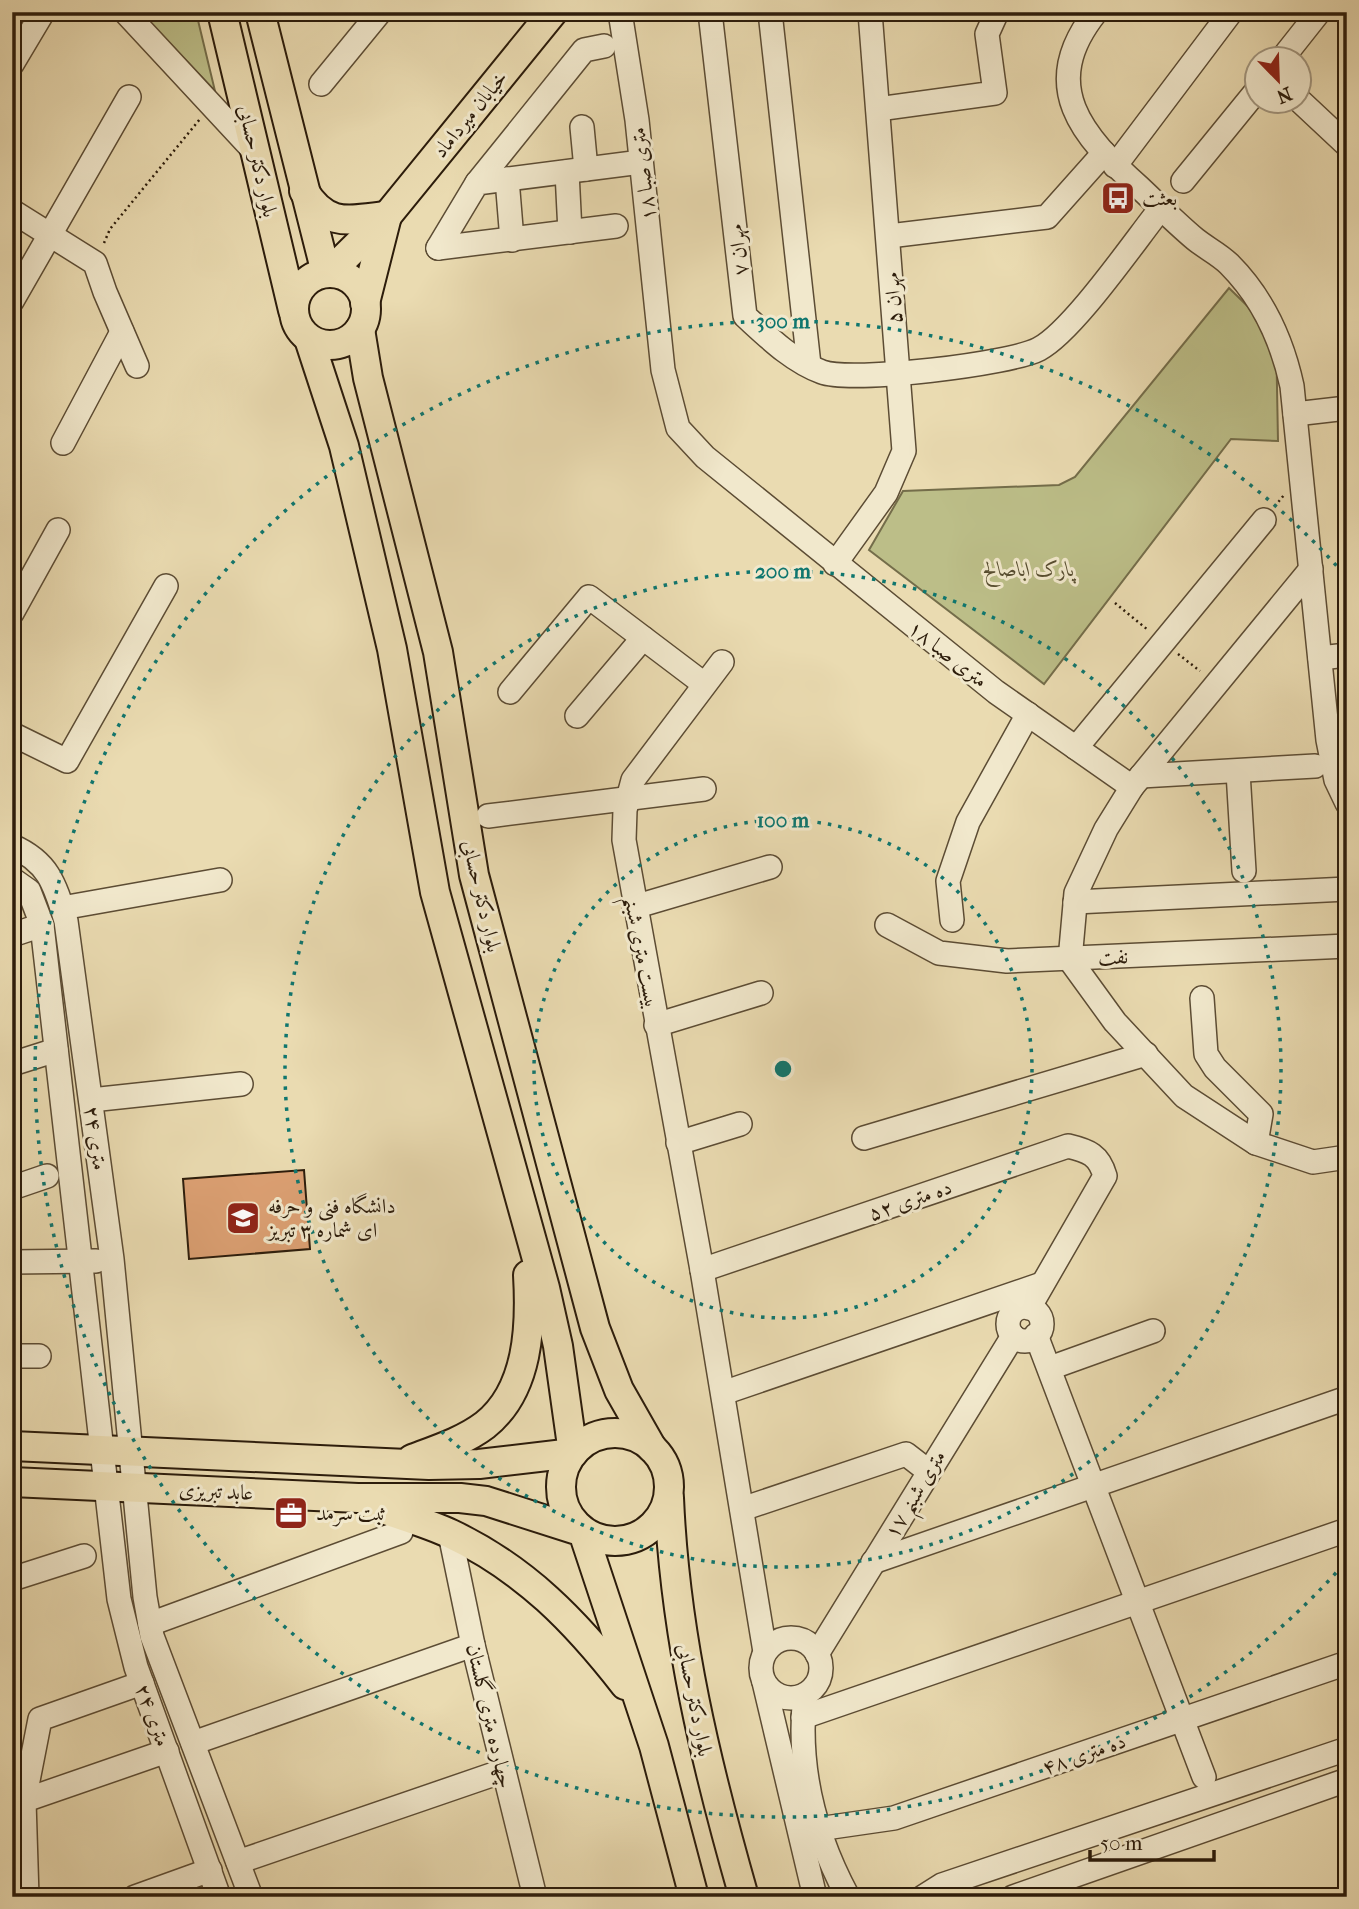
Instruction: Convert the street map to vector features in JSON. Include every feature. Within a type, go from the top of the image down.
[{"type":"main road","name":"بلوار دکتر حسابی","points":[[222,12],[293,310]]},
{"type":"main road","name":"بلوار دکتر حسابی","points":[[260,12],[302,187],[327,273]]},
{"type":"main road","name":"خیابان میرداماد","points":[[327,273],[387,216],[553,12]]},
{"type":"main road","points":[[302,187],[316,208],[334,219],[387,216],[363,316],[350,339],[338,345],[323,345],[309,339],[300,330],[293,310],[303,285],[327,273],[343,275],[360,288],[363,316]]},
{"type":"main road","name":"بلوار دکتر حسابی","points":[[363,316],[368,378],[438,652],[474,876],[595,1328],[619,1390],[652,1448]]},
{"type":"main road","name":"بلوار دکتر حسابی","points":[[309,339],[344,446],[392,649],[435,892],[558,1346],[573,1453]]},
{"type":"main road","points":[[400,1464],[450,1444],[485,1424],[515,1384],[528,1338],[530,1310],[526,1220]]},
{"type":"main road","points":[[620,1433],[637,1437],[652,1448],[664,1462],[669,1480],[668,1498],[656,1522],[633,1539],[607,1541],[583,1532],[570,1519],[562,1503],[560,1486],[564,1468],[573,1453],[586,1441],[602,1434],[620,1433]]},
{"type":"main road","name":"عابد تبریزی","points":[[12,1446],[400,1464],[479,1464],[573,1453]]},
{"type":"main road","name":"عابد تبریزی","points":[[12,1482],[358,1498],[460,1498],[486,1501],[583,1532]]},
{"type":"main road","points":[[358,1498],[450,1534],[490,1554],[535,1585],[584,1634],[638,1702]]},
{"type":"main road","name":"بلوار دکتر حسابی","points":[[668,1498],[673,1564],[691,1697],[744,1897]]},
{"type":"main road","points":[[583,1532],[654,1746],[694,1897]]},
{"type":"street","points":[[12,64],[43,12]]},
{"type":"street","points":[[125,12],[255,152]]},
{"type":"street","points":[[321,84],[380,12]]},
{"type":"street","name":"متری صبا ۱۸","points":[[620,12],[641,162],[663,370],[678,428],[705,457],[835,564],[1028,714],[1076,748],[1136,781]]},
{"type":"street","name":"مهران ۷","points":[[710,12],[745,316],[784,351],[824,373],[899,374],[1016,358],[1041,349],[1066,327],[1161,208]]},
{"type":"street","points":[[770,12],[809,365]]},
{"type":"street","name":"مهران ۵","points":[[835,564],[886,493],[904,451],[870,12]]},
{"type":"street","points":[[878,109],[995,93],[987,34],[997,12]]},
{"type":"street","points":[[1096,12],[1073,50],[1067,77],[1075,111],[1087,136],[1161,208],[1229,263],[1270,319],[1285,355],[1295,414],[1332,771],[1347,803]]},
{"type":"street","points":[[889,236],[1047,218],[1110,160],[1231,12]]},
{"type":"street","points":[[1292,46],[1319,12]]},
{"type":"street","points":[[604,46],[584,50],[477,183],[438,248],[616,226]]},
{"type":"street","points":[[12,301],[129,97]]},
{"type":"street","points":[[1183,181],[1244,106]]},
{"type":"street","points":[[1314,114],[1347,145]]},
{"type":"street","points":[[570,232],[582,127]]},
{"type":"street","points":[[477,183],[641,162]]},
{"type":"street","points":[[507,179],[512,240]]},
{"type":"street","points":[[12,211],[95,262],[137,366]]},
{"type":"street","points":[[63,443],[122,332]]},
{"type":"street","points":[[1295,414],[1347,408]]},
{"type":"street","points":[[1076,748],[1264,520]]},
{"type":"street","points":[[12,613],[58,530]]},
{"type":"street","points":[[1311,569],[1136,781],[1106,829],[1076,893],[1070,960],[1115,1022],[1184,1096],[1256,1143],[1313,1163],[1347,1157]]},
{"type":"street","points":[[12,734],[67,761],[166,586]]},
{"type":"street","points":[[510,692],[589,597],[704,684]]},
{"type":"street","points":[[577,716],[643,638]]},
{"type":"street","points":[[1320,658],[1347,655]]},
{"type":"street","name":"بیست متری شبنم","points":[[722,662],[653,748],[632,780],[624,840],[634,907],[702,1270],[765,1652]]},
{"type":"street","points":[[952,920],[948,881],[968,822],[1028,714]]},
{"type":"street","points":[[1136,781],[1238,772],[1332,771]]},
{"type":"street","points":[[1238,772],[1244,871]]},
{"type":"street","points":[[488,816],[704,789]]},
{"type":"street","name":"۲۴ متری","points":[[12,846],[33,855],[56,888],[62,908],[112,1259],[133,1452],[139,1560],[150,1624],[251,1897]]},
{"type":"street","points":[[634,907],[770,867]]},
{"type":"street","name":"۲۴ متری","points":[[12,879],[29,891],[42,925],[83,1263],[104,1485],[119,1599],[139,1675],[219,1897]]},
{"type":"street","points":[[62,908],[220,880]]},
{"type":"street","points":[[1075,902],[1347,889]]},
{"type":"street","points":[[12,936],[42,925]]},
{"type":"street","name":"نفت","points":[[887,925],[939,953],[1007,961],[1347,946]]},
{"type":"street","points":[[656,1025],[761,993]]},
{"type":"street","points":[[1202,998],[1206,1054],[1215,1068],[1261,1114],[1256,1143]]},
{"type":"street","points":[[12,1064],[56,1050]]},
{"type":"street","points":[[864,1138],[1146,1054]]},
{"type":"street","points":[[90,1100],[241,1084]]},
{"type":"street","points":[[678,1143],[740,1124]]},
{"type":"street","name":"ده متری ۵۲","points":[[702,1270],[1068,1146],[1088,1150],[1101,1160],[1105,1176],[1042,1284]]},
{"type":"street","points":[[12,1188],[47,1176]]},
{"type":"street","points":[[12,1262],[83,1263],[112,1259]]},
{"type":"street","points":[[1029,1308],[1042,1284]]},
{"type":"street","points":[[723,1393],[1042,1284]]},
{"type":"street","points":[[1036,1335],[1022,1340],[1013,1335],[1008,1326],[1010,1315],[1018,1308],[1029,1308],[1041,1320],[1036,1335],[1204,1777]]},
{"type":"street","points":[[1050,1368],[1153,1331]]},
{"type":"street","name":"۱۷ متری شبنم","points":[[817,1654],[1013,1335]]},
{"type":"street","points":[[12,1356],[39,1356]]},
{"type":"street","points":[[873,1562],[1347,1398]]},
{"type":"street","points":[[742,1509],[906,1454],[928,1471]]},
{"type":"street","points":[[764,1682],[778,1695],[804,1706],[1138,1604],[1347,1530]]},
{"type":"street","points":[[150,1624],[401,1532]]},
{"type":"street","name":"چهارده متری گلستان","points":[[450,1534],[503,1771],[527,1895]]},
{"type":"street","points":[[12,1579],[84,1556]]},
{"type":"street","points":[[815,1897],[761,1667],[765,1652],[772,1644],[792,1638],[811,1646],[817,1654],[820,1677],[804,1706],[806,1778],[818,1829],[848,1897]]},
{"type":"street","points":[[193,1743],[473,1644]]},
{"type":"street","points":[[27,1897],[18,1803],[40,1719],[139,1675],[161,1659]]},
{"type":"street","name":"ده متری ۴۸","points":[[818,1829],[894,1818],[1347,1662]]},
{"type":"street","points":[[923,1897],[942,1885],[1347,1749]]},
{"type":"street","points":[[18,1803],[167,1751]]},
{"type":"street","points":[[238,1862],[503,1771]]},
{"type":"street","points":[[1013,1897],[1347,1780]]},
{"type":"street","points":[[135,1897],[210,1870]]},
{"type":"path","points":[[95,262],[110,229],[201,117]]},
{"type":"green space","points":[[140,12],[196,12],[215,91]]},
{"type":"green space","name":"پارک اباصالح","points":[[1229,288],[1276,334],[1278,441],[1231,439],[1044,684],[869,550],[903,491],[1059,485],[1075,477]]},
{"type":"building","points":[[304,1170],[310,1249],[189,1259],[183,1179]]},
{"type":"place","name":"بعثت","points":[[1118,198]]},
{"type":"place","name":"دانشگاه فنی و حرفه ای شماره ۳ تبریز","points":[[243,1218]]},
{"type":"place","name":"ثبت سرمد","points":[[291,1513]]}]
